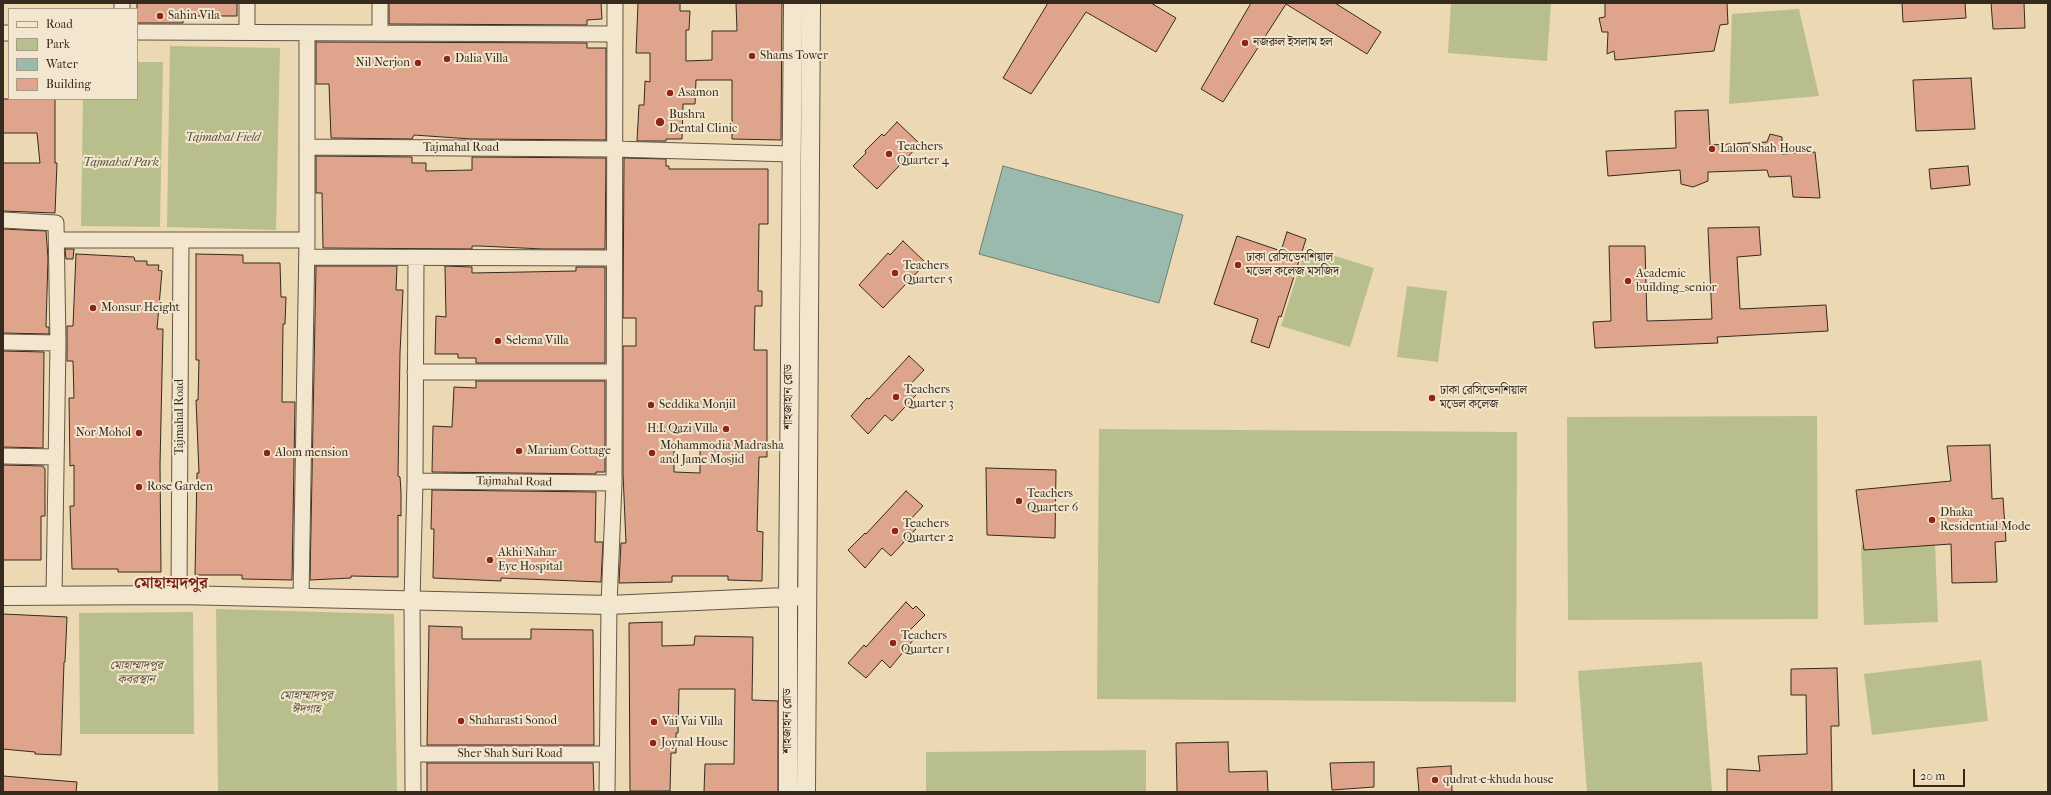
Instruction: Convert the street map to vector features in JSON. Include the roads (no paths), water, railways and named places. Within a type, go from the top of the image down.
[{"type":"street","points":[[247,32],[248,3]]},
{"type":"street","points":[[380,3],[380,33]]},
{"type":"street","points":[[607,792],[609,604],[614,483],[614,3]]},
{"type":"street","name":"শাহজাহান রোড","points":[[788,792],[788,596],[793,3]]},
{"type":"street","name":"শাহজাহান রোড","points":[[806,792],[811,3]]},
{"type":"street","points":[[138,32],[614,34]]},
{"type":"street","points":[[300,598],[307,257],[307,33]]},
{"type":"street","name":"Tajmahal Road","points":[[307,147],[614,149],[791,154]]},
{"type":"street","points":[[3,220],[56,223],[58,240],[58,343],[54,595]]},
{"type":"street","points":[[58,240],[307,240]]},
{"type":"street","name":"Tajmahal Road","points":[[179,595],[181,240]]},
{"type":"street","points":[[307,257],[416,259],[614,258]]},
{"type":"street","points":[[413,792],[412,601],[415,481],[416,259]]},
{"type":"street","points":[[3,342],[58,343]]},
{"type":"street","points":[[415,372],[614,372]]},
{"type":"street","points":[[3,456],[56,456]]},
{"type":"street","name":"Tajmahal Road","points":[[415,481],[614,483]]},
{"type":"street","points":[[3,596],[179,595],[609,604],[807,596]]},
{"type":"street","name":"Sher Shah Suri Road","points":[[413,754],[607,754]]},
{"type":"water","points":[[1003,166],[1183,215],[1159,303],[979,254]]},
{"type":"place","name":"Sahin Vila","points":[[160,16]]},
{"type":"place","name":"নজরুল ইসলাম হল","points":[[1245,43]]},
{"type":"place","name":"Shams Tower","points":[[752,56]]},
{"type":"place","name":"Dalia Villa","points":[[447,59]]},
{"type":"place","name":"Nil Nerjon","points":[[418,63]]},
{"type":"place","name":"Asamon","points":[[670,93]]},
{"type":"place","name":"Bushra Dental Clinic","points":[[660,122]]},
{"type":"place","name":"Lalon Shah House","points":[[1712,149]]},
{"type":"place","name":"Teachers Quarter 4","points":[[889,154]]},
{"type":"place","name":"ঢাকা রেসিডেনশিয়াল মডেল কলেজ মসজিদ","points":[[1238,265]]},
{"type":"place","name":"Teachers Quarter 5","points":[[895,273]]},
{"type":"place","name":"Academic building_senior","points":[[1628,281]]},
{"type":"place","name":"Monsur Height","points":[[93,308]]},
{"type":"place","name":"Selema Villa","points":[[498,341]]},
{"type":"place","name":"Teachers Quarter 3","points":[[896,397]]},
{"type":"place","name":"ঢাকা রেসিডেনশিয়াল মডেল কলেজ","points":[[1432,398]]},
{"type":"place","name":"Seddika Monjil","points":[[651,405]]},
{"type":"place","name":"H.I. Qazi Villa","points":[[726,429]]},
{"type":"place","name":"Nor Mohol","points":[[139,433]]},
{"type":"place","name":"Mariam Cottage","points":[[519,451]]},
{"type":"place","name":"Alom mension","points":[[267,453]]},
{"type":"place","name":"Mohammodia Madrasha and Jame Mosjid","points":[[652,453]]},
{"type":"place","name":"Rose Garden","points":[[139,487]]},
{"type":"place","name":"Teachers Quarter 6","points":[[1019,501]]},
{"type":"place","name":"Dhaka Residential Mode","points":[[1932,520]]},
{"type":"place","name":"Teachers Quarter 2","points":[[895,531]]},
{"type":"place","name":"Akhi Nahar Eye Hospital","points":[[490,560]]},
{"type":"place","name":"Teachers Quarter 1","points":[[893,643]]},
{"type":"place","name":"Shaharasti Sonod","points":[[461,721]]},
{"type":"place","name":"Vai Vai Villa","points":[[654,722]]},
{"type":"place","name":"Joynal House","points":[[653,743]]},
{"type":"place","name":"qudrat-e-khuda house","points":[[1435,780]]},
{"type":"district","name":"মোহাম্মদপুর","points":[[171,584]]},
{"type":"park label","name":"Tajmahal Field","points":[[223,138]]},
{"type":"park label","name":"Tajmahal Park","points":[[121,163]]},
{"type":"park label","name":"মোহাম্মাদপুর কবরস্থান","points":[[136,673]]},
{"type":"park label","name":"মোহাম্মাদপুর ঈদগাহ","points":[[306,703]]}]
